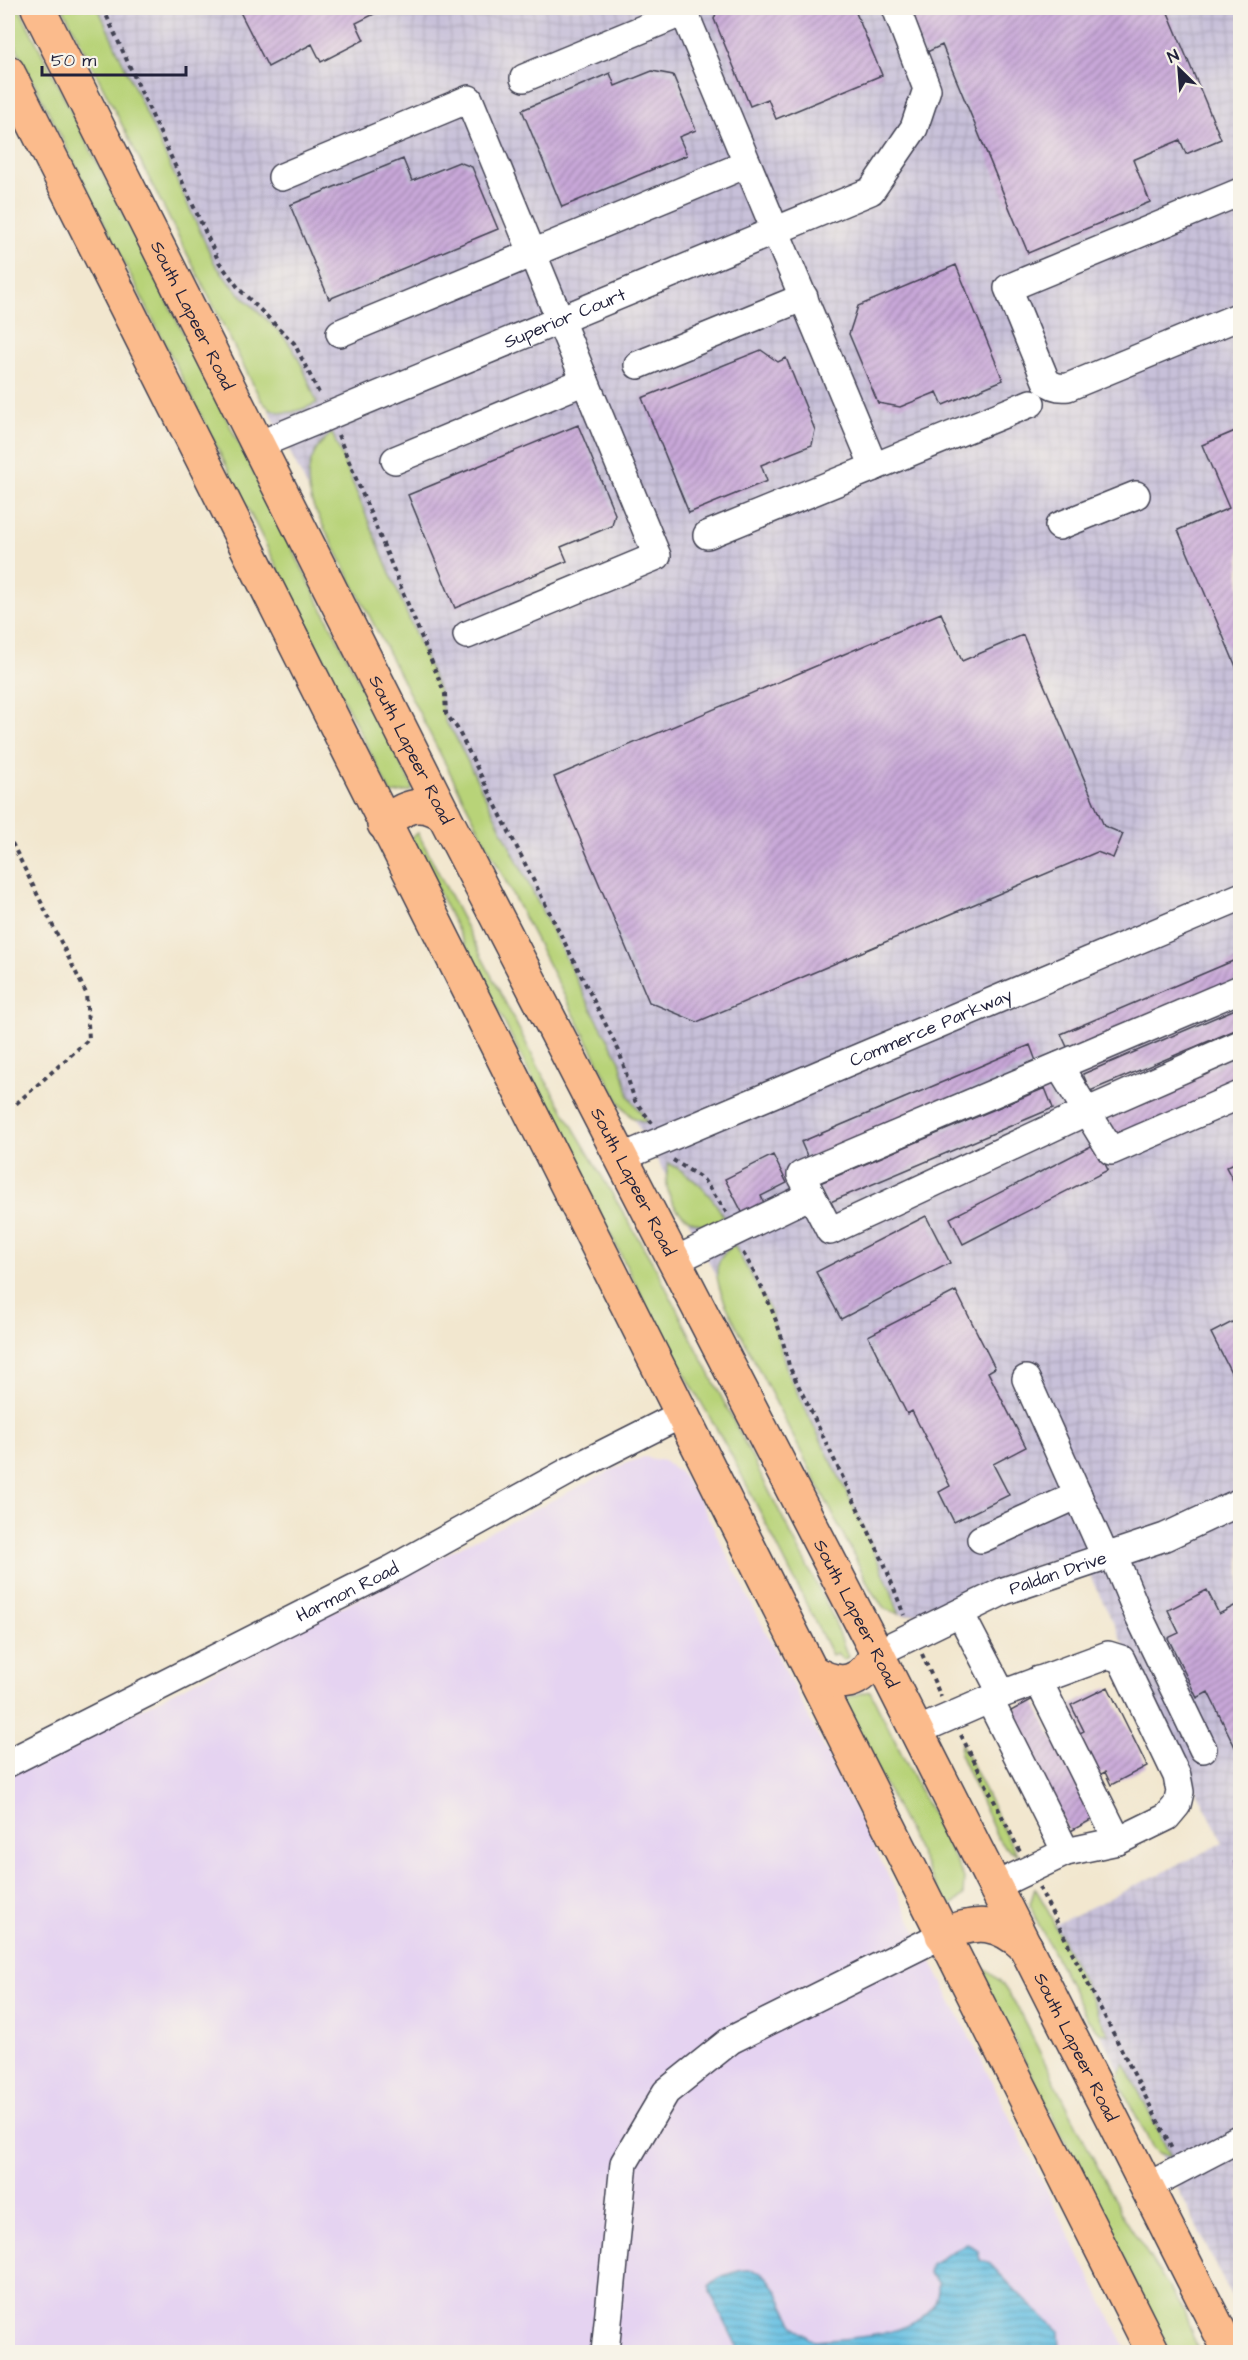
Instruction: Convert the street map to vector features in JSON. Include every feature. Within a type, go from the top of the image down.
[{"type":"main road","name":"South Lapeer Road","points":[[38,8],[444,815],[878,1653],[1230,2352]]},
{"type":"main road","points":[[8,72],[1153,2352]]},
{"type":"main road","points":[[384,824],[402,809],[412,806],[423,805],[444,815]]},
{"type":"main road","points":[[811,1671],[837,1683],[851,1681],[863,1675],[878,1653]]},
{"type":"main road","points":[[942,1935],[961,1927],[980,1925],[997,1927],[1011,1934],[1026,1947]]},
{"type":"street","name":"Superior Court","points":[[258,446],[871,191],[914,128],[927,89],[896,8]]},
{"type":"street","points":[[524,78],[684,12],[874,466]]},
{"type":"street","points":[[282,177],[469,99],[657,556],[467,635]]},
{"type":"street","points":[[340,333],[747,164]]},
{"type":"street","points":[[1240,192],[1008,288],[1046,381],[1052,386],[1061,388],[1240,316]]},
{"type":"street","points":[[638,365],[804,297]]},
{"type":"street","points":[[395,460],[585,381]]},
{"type":"street","points":[[707,535],[1031,403]]},
{"type":"street","points":[[1059,526],[1136,495]]},
{"type":"street","name":"Commerce Parkway","points":[[623,1157],[1240,897]]},
{"type":"street","points":[[1240,989],[801,1175],[830,1231],[1088,1111],[1240,1044]]},
{"type":"street","points":[[1059,1066],[1111,1151],[1240,1095]]},
{"type":"street","points":[[676,1260],[811,1195]]},
{"type":"street","points":[[1026,1379],[1078,1495],[1203,1749]]},
{"type":"street","name":"Harmon Road","points":[[8,1763],[392,1569],[569,1472],[682,1414]]},
{"type":"street","points":[[981,1539],[1078,1495]]},
{"type":"street","name":"Paldan Drive","points":[[878,1653],[1004,1591],[1189,1528],[1240,1502]]},
{"type":"street","points":[[960,1613],[1066,1852]]},
{"type":"street","points":[[917,1731],[1038,1680],[1108,1655],[1121,1659],[1177,1776],[1180,1792],[1177,1805],[1167,1817],[1119,1841],[1066,1852],[995,1886]]},
{"type":"street","points":[[1038,1680],[1119,1841]]},
{"type":"street","points":[[605,2352],[624,2163],[666,2092],[731,2040],[942,1935]]},
{"type":"street","points":[[1146,2187],[1240,2138]]},
{"type":"path","points":[[103,8],[219,262],[240,290],[294,343],[322,401]]},
{"type":"path","points":[[336,431],[445,694],[448,718],[457,728],[619,1051],[635,1101],[653,1123]]},
{"type":"path","points":[[8,835],[86,993],[89,1039],[8,1112]]},
{"type":"path","points":[[672,1159],[703,1179],[731,1220]]},
{"type":"path","points":[[742,1251],[770,1302],[795,1379],[884,1563],[904,1615]]},
{"type":"path","points":[[923,1657],[940,1696]]},
{"type":"path","points":[[962,1737],[1022,1855]]},
{"type":"path","points":[[1037,1884],[1175,2156]]},
{"type":"shaded area","points":[[69,8],[1240,8],[1240,2313],[1048,1928],[1223,1843],[1078,1552],[1003,1578],[921,1614],[904,1615],[888,1608],[870,1590],[671,1185],[575,1014],[328,529]]},
{"type":"shaded area","points":[[644,1457],[664,1461],[680,1473],[699,1499],[1128,2352],[8,2352],[8,1776],[622,1465]]},
{"type":"green space","points":[[8,8],[19,8],[413,788],[411,791],[391,794],[8,31]]},
{"type":"green space","points":[[63,8],[98,8],[214,262],[230,283],[290,344],[303,368],[317,403],[295,411],[280,412],[273,410],[261,400]]},
{"type":"green space","points":[[332,433],[438,689],[445,722],[454,734],[586,999],[620,1061],[629,1096],[648,1123],[632,1117],[619,1102],[314,508],[308,477],[312,458]]},
{"type":"green space","points":[[418,833],[543,1076],[657,1270],[833,1617],[848,1657],[843,1660],[837,1653],[832,1655],[732,1456],[651,1315],[411,837]]},
{"type":"green space","points":[[669,1163],[702,1188],[726,1221],[712,1225],[700,1224],[679,1212],[668,1190],[666,1176]]},
{"type":"green space","points":[[734,1245],[770,1310],[788,1374],[850,1499],[890,1588],[899,1614],[884,1608],[873,1593],[726,1305],[718,1280],[718,1265],[721,1258]]},
{"type":"green space","points":[[870,1691],[964,1878],[963,1896],[949,1907],[945,1905],[843,1701],[845,1698]]},
{"type":"green space","points":[[961,1743],[1017,1854],[1003,1846],[998,1839],[960,1754]]},
{"type":"green space","points":[[1035,1888],[1109,2035],[1100,2032],[1088,2020],[1034,1915],[1030,1904]]},
{"type":"green space","points":[[981,1966],[1000,1981],[1015,2003],[1121,2213],[1183,2309],[1199,2352],[1170,2352],[979,1970]]},
{"type":"green space","points":[[1124,2062],[1171,2157],[1158,2153],[1152,2146],[1120,2085],[1119,2077]]},
{"type":"water","points":[[967,2243],[978,2250],[980,2260],[990,2264],[1059,2331],[1060,2349],[1030,2352],[740,2352],[710,2292],[710,2285],[724,2275],[749,2270],[760,2273],[776,2288],[798,2329],[814,2341],[870,2336],[910,2324],[926,2314],[936,2300],[938,2282],[929,2273],[931,2264]]},
{"type":"building","points":[[238,8],[386,8],[356,23],[364,40],[321,62],[312,44],[268,67]]},
{"type":"building","points":[[718,8],[854,8],[882,75],[776,119],[768,99],[750,106],[714,19]]},
{"type":"building","points":[[906,8],[1166,8],[1221,139],[1186,154],[1180,140],[1133,160],[1150,202],[1028,253],[942,45],[925,53]]},
{"type":"building","points":[[652,71],[673,75],[696,130],[679,137],[687,155],[562,207],[522,110],[610,73],[615,86]]},
{"type":"building","points":[[403,159],[412,181],[459,162],[472,167],[498,229],[329,299],[290,205]]},
{"type":"building","points":[[956,265],[1003,380],[943,405],[937,392],[900,407],[878,403],[849,334],[858,306]]},
{"type":"building","points":[[761,350],[778,362],[786,358],[815,430],[812,445],[761,465],[767,481],[689,513],[642,398]]},
{"type":"building","points":[[578,425],[615,514],[612,526],[561,547],[567,561],[455,608],[408,495]]},
{"type":"building","points":[[1240,429],[1240,676],[1178,530],[1229,508],[1202,445]]},
{"type":"building","points":[[941,613],[962,661],[1023,635],[1104,826],[1123,834],[1113,858],[1097,852],[697,1022],[649,1002],[554,777]]},
{"type":"building","points":[[1240,958],[1240,979],[1069,1051],[1061,1034]]},
{"type":"building","points":[[1240,1007],[1240,1028],[1090,1091],[1083,1074]]},
{"type":"building","points":[[1030,1045],[1036,1061],[808,1158],[801,1142]]},
{"type":"building","points":[[1240,1057],[1240,1086],[1116,1138],[1105,1113]]},
{"type":"building","points":[[1045,1088],[1053,1108],[828,1203],[820,1183]]},
{"type":"building","points":[[1095,1144],[1108,1170],[963,1244],[950,1218]]},
{"type":"building","points":[[773,1155],[787,1183],[761,1196],[764,1203],[743,1214],[725,1179]]},
{"type":"building","points":[[1240,1160],[1240,1194],[1226,1167]]},
{"type":"building","points":[[926,1216],[950,1263],[841,1319],[816,1272]]},
{"type":"building","points":[[956,1291],[995,1368],[988,1372],[1026,1447],[993,1464],[1009,1495],[954,1522],[939,1492],[950,1486],[912,1411],[907,1414],[868,1336]]},
{"type":"building","points":[[1240,1318],[1240,1390],[1211,1333]]},
{"type":"building","points":[[1207,1590],[1219,1614],[1240,1603],[1240,1751],[1238,1753],[1208,1692],[1197,1698],[1168,1638],[1179,1633],[1168,1610]]},
{"type":"building","points":[[1108,1687],[1147,1766],[1111,1785],[1105,1772],[1077,1786],[1093,1819],[1069,1832],[1009,1712],[1033,1699],[1056,1745],[1084,1731],[1071,1705]]},
{"type":"building","points":[[1240,1859],[1240,1875],[1234,1862]]}]
